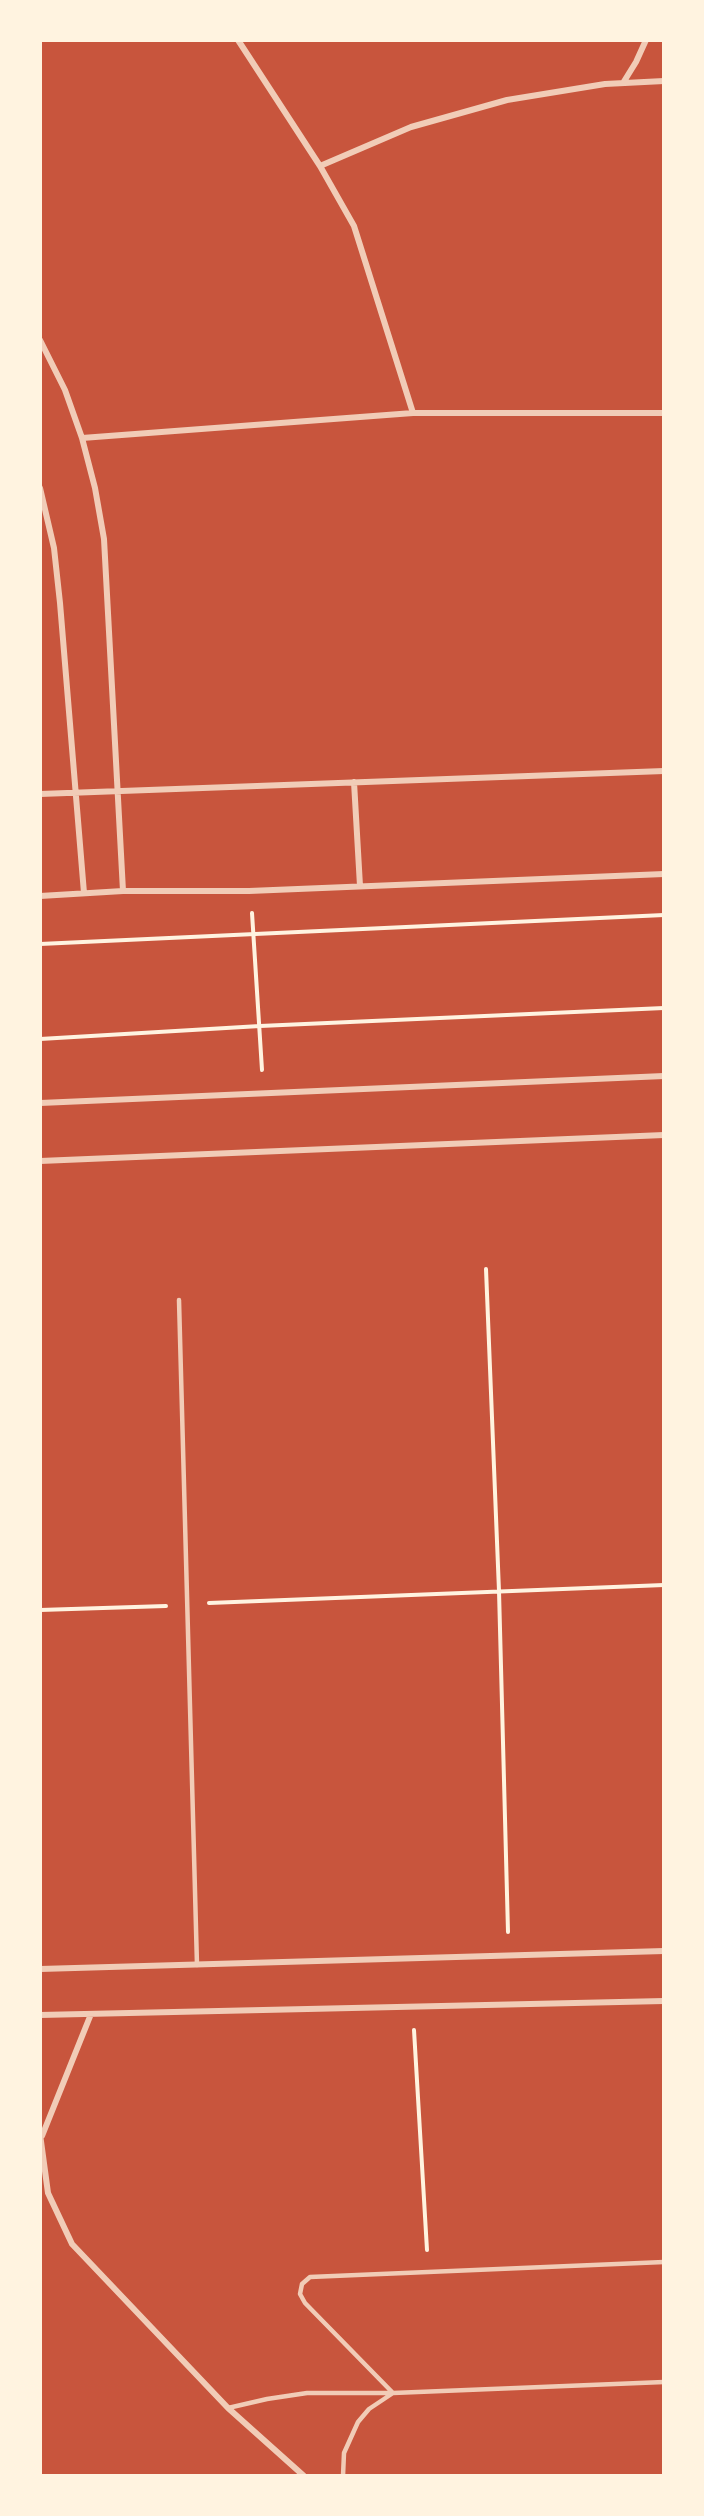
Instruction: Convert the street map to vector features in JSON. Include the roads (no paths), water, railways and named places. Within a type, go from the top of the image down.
[{"type":"street","points":[[238,40],[320,166],[354,226],[413,413]]},
{"type":"street","points":[[622,83],[636,62],[646,40]]},
{"type":"street","points":[[320,166],[411,127],[507,100],[605,84],[663,81]]},
{"type":"street","points":[[40,340],[65,390],[82,438],[95,488],[104,539],[123,891]]},
{"type":"street","points":[[82,438],[413,413],[663,413]]},
{"type":"street","points":[[40,488],[54,548],[84,893]]},
{"type":"street","points":[[40,794],[663,771]]},
{"type":"street","points":[[354,782],[360,886]]},
{"type":"street","points":[[40,896],[123,891],[249,891],[663,874]]},
{"type":"street","points":[[40,1103],[663,1076]]},
{"type":"street","points":[[40,1161],[663,1135]]},
{"type":"street","points":[[40,1970],[508,1957],[663,1950]]},
{"type":"street","points":[[40,2015],[663,2001]]},
{"type":"street","points":[[91,2014],[41,2135],[48,2193],[72,2244],[228,2408],[304,2475]]},
{"type":"lane","points":[[179,1300],[197,1965]]},
{"type":"lane","points":[[393,2393],[305,2303],[300,2294],[302,2284],[310,2277],[663,2262]]},
{"type":"lane","points":[[228,2408],[267,2398],[307,2393],[393,2393],[663,2382]]},
{"type":"lane","points":[[343,2475],[344,2453],[357,2421],[369,2409],[393,2393]]}]
